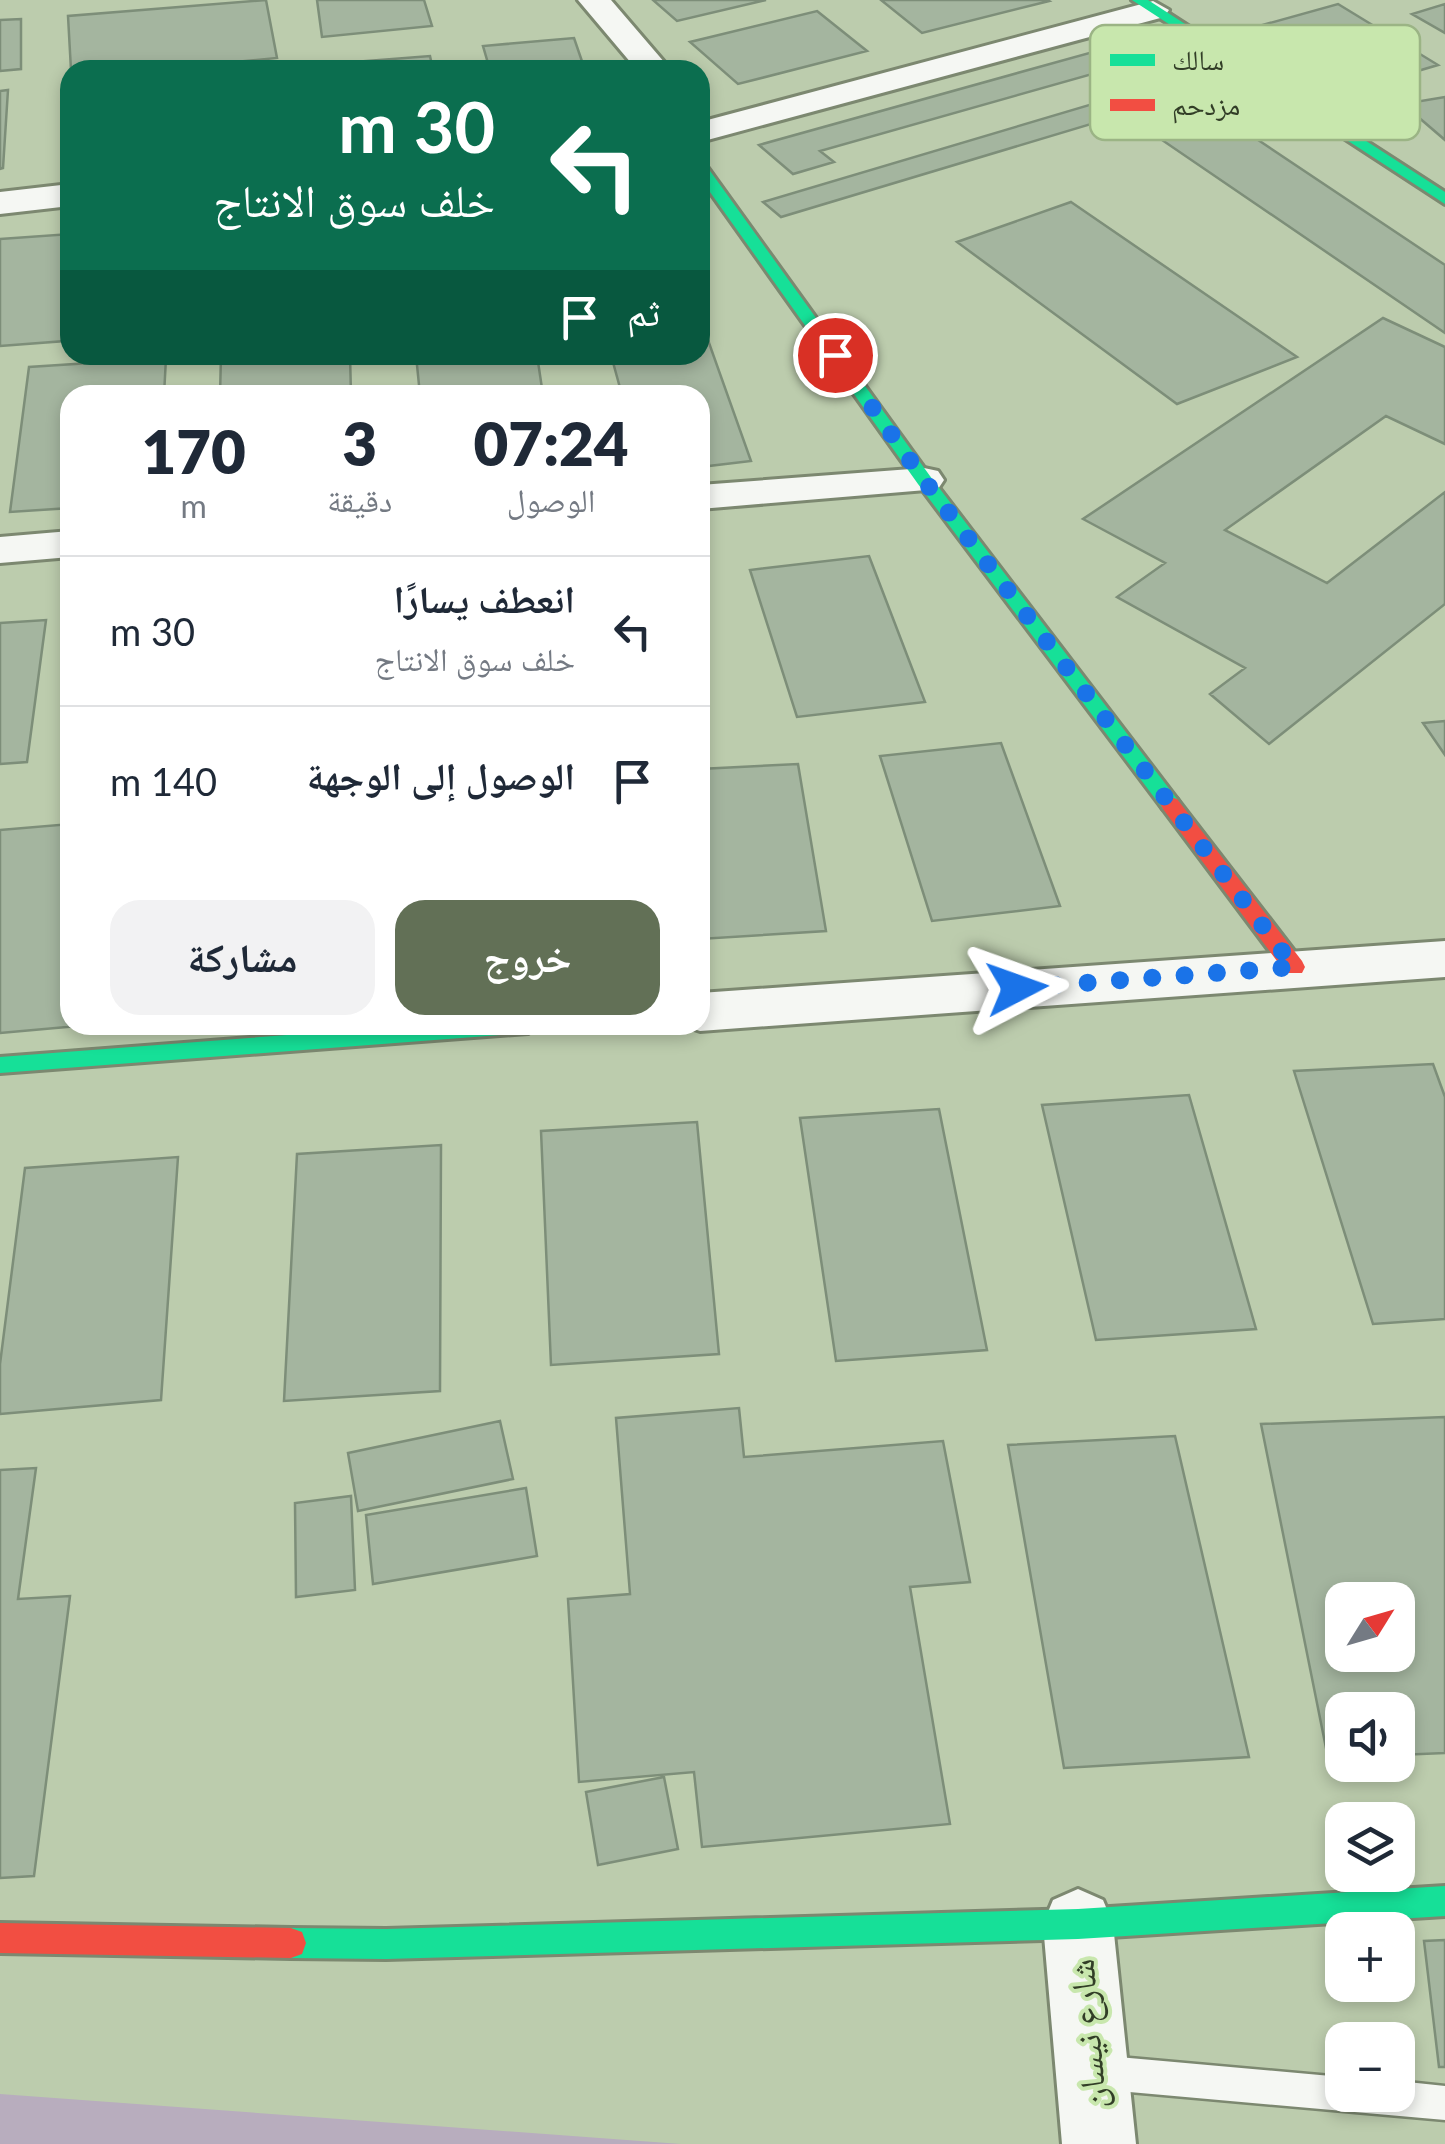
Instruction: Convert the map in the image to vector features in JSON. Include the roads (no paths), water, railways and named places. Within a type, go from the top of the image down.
[{"type":"street","points":[[594,0],[646,60]]},
{"type":"street","points":[[710,126],[1146,5],[1177,25]]},
{"type":"street","points":[[1354,140],[1445,199]]},
{"type":"street","points":[[710,181],[924,480],[1294,967]]},
{"type":"street","points":[[0,202],[60,196]]},
{"type":"street","points":[[710,496],[924,480]]},
{"type":"street","points":[[0,550],[60,545]]},
{"type":"street","points":[[710,1011],[1445,958]]},
{"type":"street","points":[[0,1065],[396,1035]]},
{"type":"street","points":[[0,1938],[386,1944],[1078,1924],[1445,1901]]},
{"type":"street","name":"شارع نيسان","points":[[1078,1924],[1099,2144]]},
{"type":"lane","points":[[1091,2071],[1325,2092]]},
{"type":"lane","points":[[1415,2100],[1445,2103]]}]
